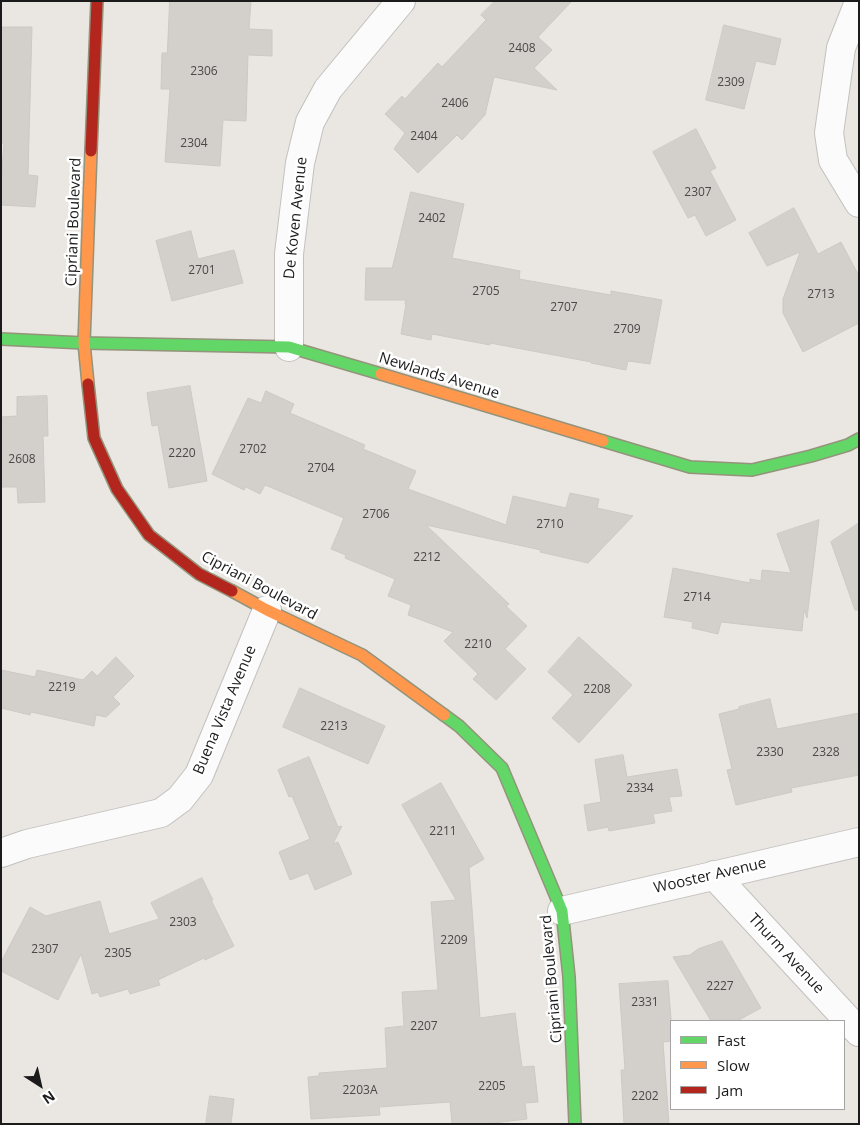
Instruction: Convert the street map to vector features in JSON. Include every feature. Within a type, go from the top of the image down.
[{"type":"street","name":"Cipriani Boulevard","points":[[96,1],[84,343],[94,438],[117,489],[150,535],[199,574],[268,610],[362,654],[459,726],[502,768],[562,911],[569,977],[575,1124]]},
{"type":"street","name":"De Koven Avenue","points":[[288,346],[290,254],[300,163],[310,122],[328,89],[401,1]]},
{"type":"street","points":[[859,2],[841,48],[829,133],[833,160],[859,204]]},
{"type":"street","name":"Newlands Avenue","points":[[1,339],[84,343],[288,346],[690,467],[752,470],[811,456],[859,439]]},
{"type":"street","name":"Buena Vista Avenue","points":[[1,854],[27,844],[161,813],[180,799],[198,775],[268,610]]},
{"type":"street","name":"Wooster Avenue","points":[[562,911],[859,842]]},
{"type":"street","name":"Thurm Avenue","points":[[714,875],[859,1032]]},
{"type":"building","points":[[170,1],[251,1],[249,29],[272,30],[272,56],[248,55],[246,121],[223,120],[220,166],[165,162],[170,89],[161,89],[162,53],[167,53]]},
{"type":"building","points":[[495,1],[572,1],[538,37],[552,50],[534,68],[557,90],[494,77],[485,115],[462,140],[457,135],[418,173],[394,149],[405,133],[385,114],[402,96],[405,99],[438,63],[442,67],[486,20],[481,15]]},
{"type":"building","points":[[724,25],[781,39],[775,65],[756,61],[744,109],[706,100]]},
{"type":"building","points":[[1,27],[32,27],[28,175],[38,176],[35,207],[1,205],[4,143],[1,143]]},
{"type":"building","points":[[696,129],[716,168],[710,171],[736,220],[706,236],[695,215],[688,218],[653,152]]},
{"type":"building","points":[[411,192],[464,204],[452,258],[520,271],[519,279],[611,295],[611,291],[662,300],[650,364],[628,361],[626,370],[490,343],[490,345],[432,334],[431,340],[401,334],[406,300],[365,300],[366,268],[392,268]]},
{"type":"building","points":[[794,208],[818,254],[841,242],[859,276],[859,323],[803,352],[783,313],[783,299],[800,252],[767,266],[749,233]]},
{"type":"building","points":[[191,231],[198,259],[234,250],[243,283],[172,301],[156,241]]},
{"type":"building","points":[[190,386],[207,481],[169,488],[158,425],[152,426],[147,393]]},
{"type":"building","points":[[266,391],[294,404],[290,413],[365,445],[363,449],[416,471],[408,489],[506,525],[513,496],[566,508],[570,493],[599,499],[597,508],[633,516],[588,563],[540,552],[541,550],[426,525],[509,604],[506,606],[527,626],[505,649],[526,669],[496,700],[473,679],[478,674],[444,641],[453,632],[408,615],[411,605],[388,596],[395,579],[345,558],[346,555],[331,549],[344,518],[265,485],[260,494],[246,487],[244,490],[212,474],[248,398],[261,403]]},
{"type":"building","points":[[47,396],[48,436],[43,436],[45,502],[18,503],[17,487],[1,487],[1,417],[17,416],[17,397]]},
{"type":"building","points":[[819,520],[807,618],[804,610],[802,631],[721,622],[718,634],[692,628],[693,622],[664,617],[673,568],[750,583],[750,579],[761,581],[762,570],[791,573],[777,534]]},
{"type":"building","points":[[859,523],[859,610],[855,610],[831,542]]},
{"type":"building","points":[[579,637],[632,685],[579,743],[552,718],[573,695],[548,672]]},
{"type":"building","points":[[116,657],[134,676],[113,697],[120,704],[106,717],[96,715],[94,726],[31,712],[30,715],[1,708],[1,670],[35,677],[37,670],[83,680],[92,671],[97,676]]},
{"type":"building","points":[[300,688],[385,726],[368,764],[283,727]]},
{"type":"building","points":[[770,699],[777,729],[859,713],[859,775],[791,788],[792,792],[736,805],[727,770],[732,769],[719,714]]},
{"type":"building","points":[[623,755],[627,777],[677,769],[682,796],[669,797],[672,811],[653,814],[655,823],[609,831],[608,827],[588,831],[584,805],[601,802],[595,760]]},
{"type":"building","points":[[309,757],[338,827],[342,826],[333,844],[338,842],[352,874],[315,890],[308,873],[290,880],[279,852],[310,839],[292,796],[289,797],[278,770]]},
{"type":"building","points":[[441,783],[484,859],[469,868],[480,1018],[515,1013],[522,1067],[534,1066],[538,1102],[525,1103],[527,1119],[485,1124],[452,1124],[450,1102],[379,1107],[380,1115],[311,1119],[308,1077],[319,1076],[319,1073],[387,1068],[385,1028],[404,1026],[402,992],[438,990],[431,902],[456,900],[402,805]]},
{"type":"building","points":[[202,878],[234,946],[158,980],[160,985],[130,994],[128,989],[100,997],[98,992],[92,994],[81,954],[58,1000],[1,971],[1,962],[30,907],[46,916],[100,901],[109,934],[159,919],[151,903]]},
{"type":"building","points":[[722,941],[761,1008],[739,1020],[710,1020],[673,957],[690,955],[698,949]]},
{"type":"building","points":[[668,981],[671,1019],[670,1041],[663,1042],[669,1124],[624,1124],[621,1070],[625,1070],[619,984]]},
{"type":"building","points":[[210,1096],[234,1099],[231,1124],[206,1124]]},
{"type":"traffic: fast","points":[[1,339],[84,343],[289,347],[381,374]]},
{"type":"traffic: fast","points":[[603,441],[690,467],[752,470],[811,456],[848,445],[859,439]]},
{"type":"traffic: fast","points":[[444,715],[459,726],[502,768],[562,911],[569,977],[575,1124]]},
{"type":"traffic: slow","points":[[88,384],[84,343],[91,151]]},
{"type":"traffic: slow","points":[[381,374],[603,441]]},
{"type":"traffic: slow","points":[[232,591],[267,610],[362,655],[444,715]]},
{"type":"traffic: jam","points":[[91,151],[97,1]]},
{"type":"traffic: jam","points":[[88,384],[94,438],[117,489],[149,535],[199,574],[232,591]]}]
